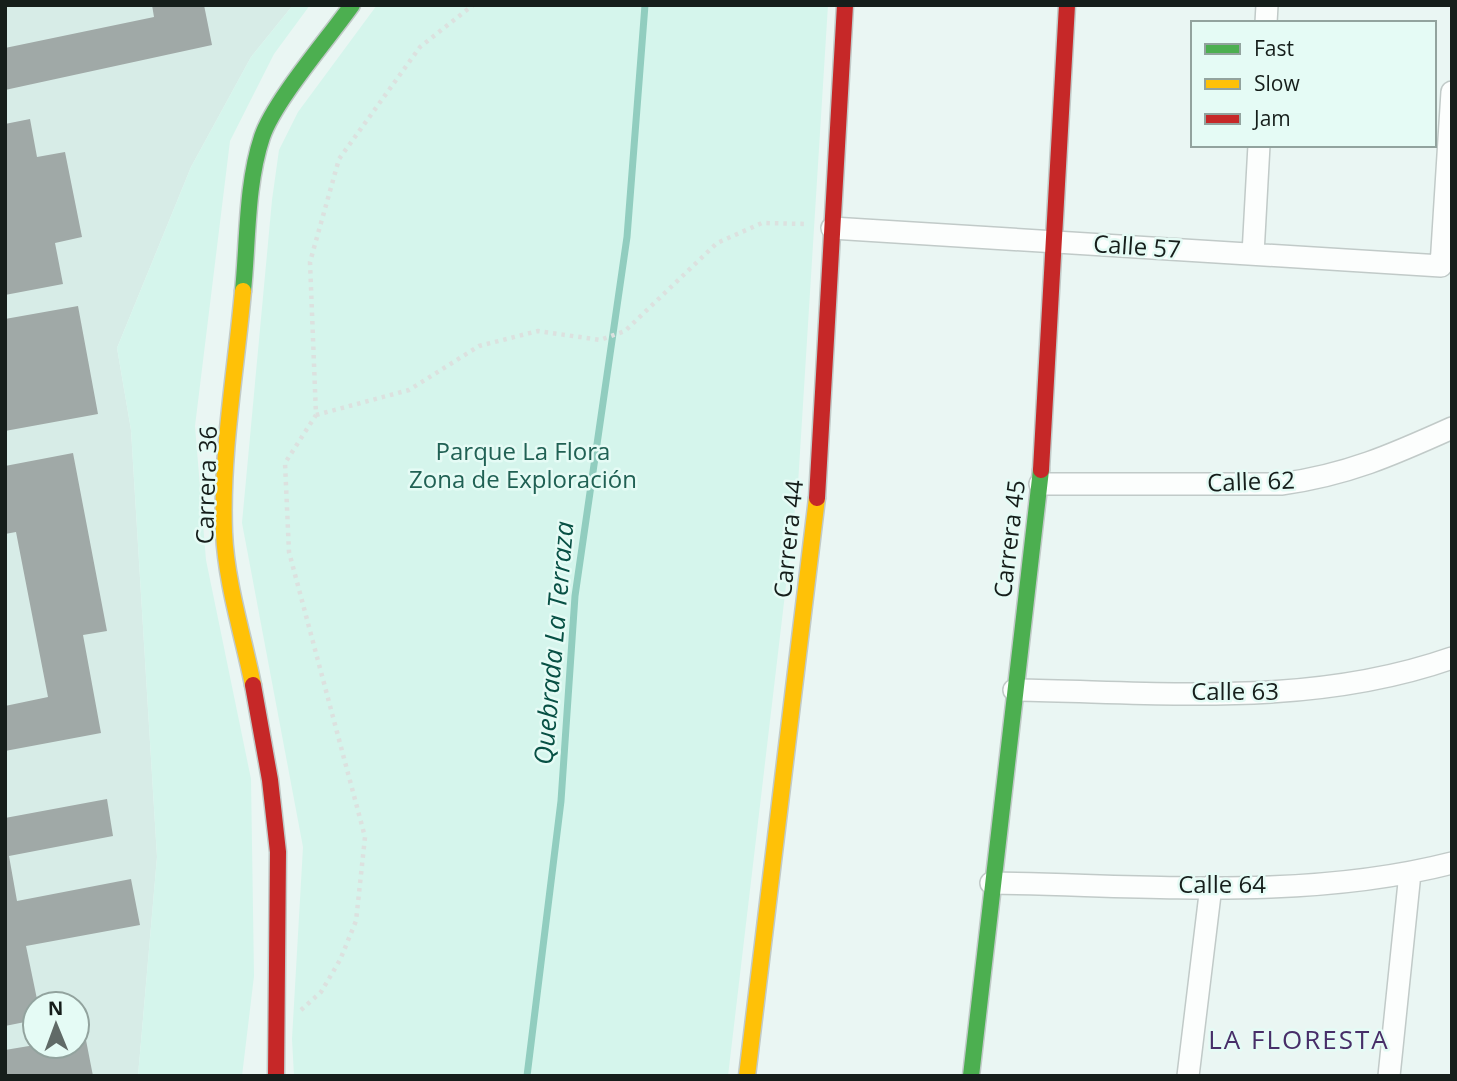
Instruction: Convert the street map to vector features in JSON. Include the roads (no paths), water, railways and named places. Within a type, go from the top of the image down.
[{"type":"street","name":"Carrera 36","points":[[276,1076],[272,1023],[279,884],[275,813],[229,568],[224,534],[224,497],[254,173],[262,136],[276,109],[352,5]]},
{"type":"street","name":"Carrera 44","points":[[747,1076],[817,502],[845,5]]},
{"type":"street","name":"Carrera 45","points":[[971,1076],[991,883],[1040,484],[1068,5]]},
{"type":"street","name":"Calle 57","points":[[832,228],[1441,266],[1452,92]]},
{"type":"street","points":[[1254,254],[1259,147]]},
{"type":"street","name":"Calle 62","points":[[1040,484],[1281,484],[1319,479],[1367,466],[1452,428]]},
{"type":"street","name":"Calle 63","points":[[1014,690],[1264,694],[1346,686],[1406,674],[1452,658]]},
{"type":"street","name":"Calle 64","points":[[991,883],[1211,886],[1328,883],[1410,873],[1452,863]]},
{"type":"street","points":[[1389,1076],[1410,873]]},
{"type":"street","points":[[1188,1076],[1211,886]]},
{"type":"street","points":[[266,1076],[272,1023]]},
{"type":"waterway","name":"Quebrada La Terraza","points":[[527,1076],[561,801],[575,596],[627,237],[645,5]]},
{"type":"district","name":"LA FLORESTA","points":[[1299,1040]]},
{"type":"park label","name":"Parque La Flora Zona de Exploración","points":[[523,466]]}]
